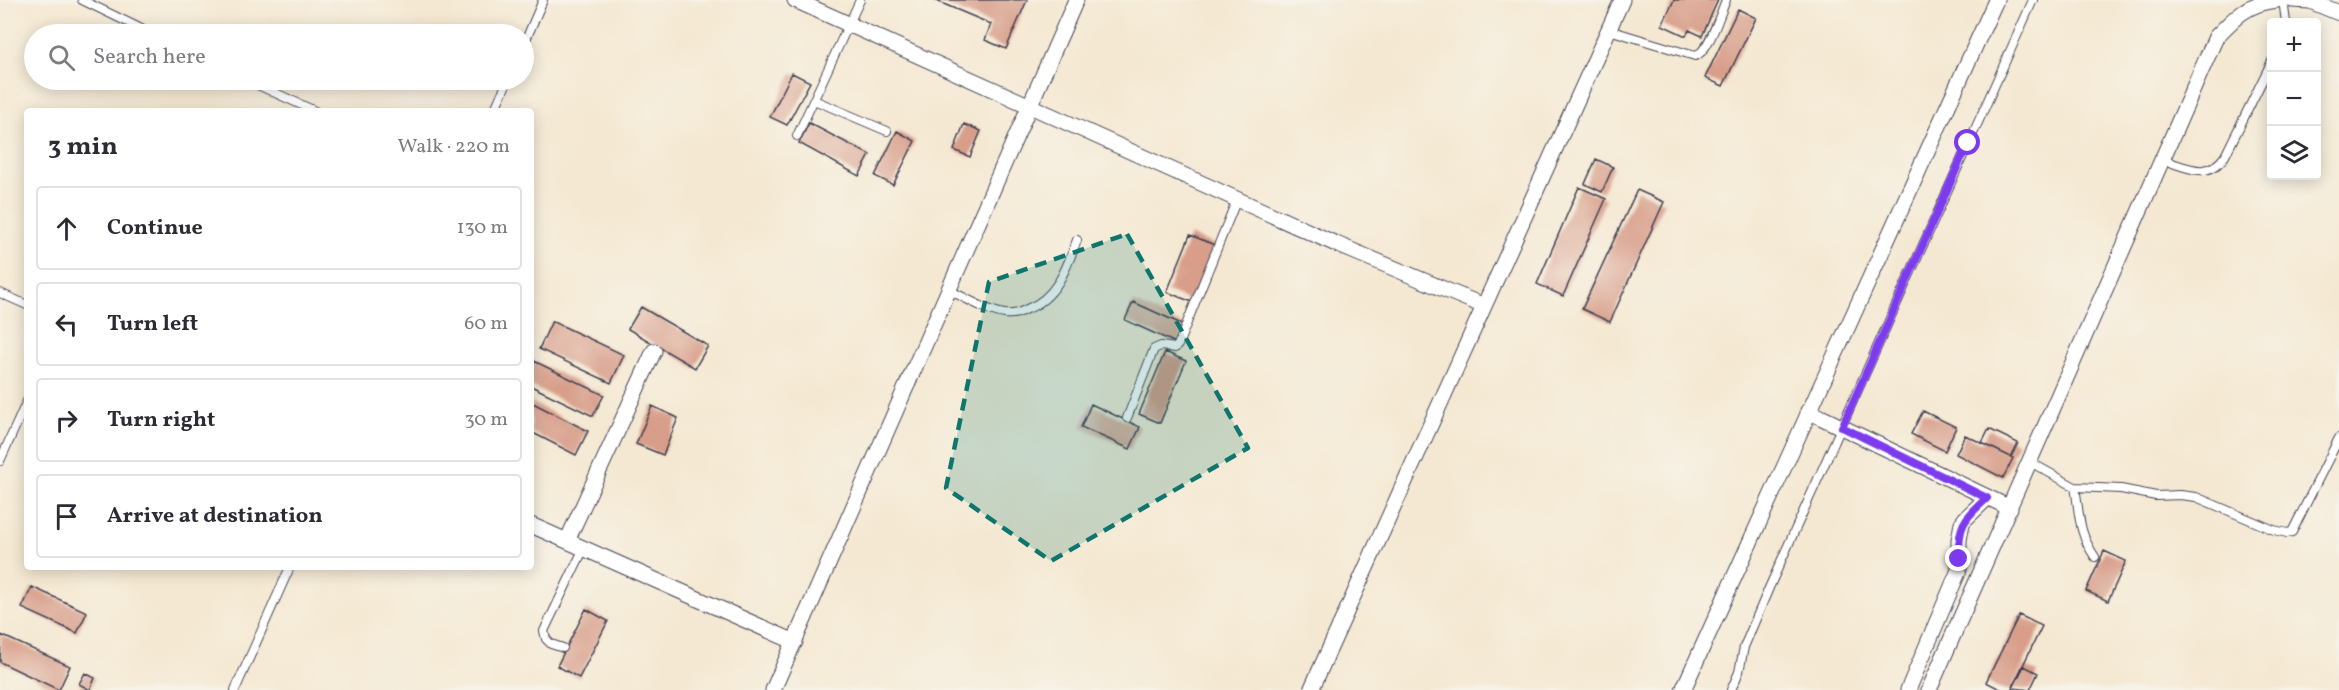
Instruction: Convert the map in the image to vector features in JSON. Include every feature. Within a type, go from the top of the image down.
[{"type":"street","points":[[795,0],[1030,104],[1336,244],[1484,306]]},
{"type":"street","points":[[773,690],[1076,0]]},
{"type":"street","points":[[1311,690],[1622,0]]},
{"type":"street","points":[[1683,690],[1996,0]]},
{"type":"street","points":[[1929,690],[2216,37],[2237,14],[2260,2],[2277,0]]},
{"type":"street","points":[[2292,0],[2310,1],[2332,7]]},
{"type":"street","points":[[567,541],[654,351]]},
{"type":"street","points":[[1808,411],[2010,508]]},
{"type":"street","points":[[1908,690],[1959,570],[1959,540],[1962,523],[1987,498]]},
{"type":"street","points":[[534,526],[795,642]]},
{"type":"lane","points":[[82,0],[131,24]]},
{"type":"lane","points":[[533,24],[543,0]]},
{"type":"lane","points":[[797,136],[860,0]]},
{"type":"lane","points":[[1609,30],[1695,56],[1699,55],[1707,45],[1726,0]]},
{"type":"lane","points":[[1731,690],[1739,672],[1744,647],[1768,588],[2033,0]]},
{"type":"lane","points":[[2283,0],[2285,18]]},
{"type":"lane","points":[[2162,160],[2197,170],[2208,171],[2218,166],[2267,69]]},
{"type":"lane","points":[[269,90],[308,108]]},
{"type":"lane","points":[[495,108],[503,90]]},
{"type":"lane","points":[[814,99],[887,131]]},
{"type":"lane","points":[[1127,418],[1154,349],[1161,346],[1175,348],[1178,345],[1237,199]]},
{"type":"lane","points":[[949,290],[1002,314],[1015,315],[1037,306],[1051,294],[1066,268],[1077,240]]},
{"type":"lane","points":[[0,293],[24,304]]},
{"type":"lane","points":[[0,461],[24,408]]},
{"type":"lane","points":[[2030,462],[2075,487],[2121,489],[2156,496],[2196,497],[2274,530],[2287,533],[2292,532],[2339,438]]},
{"type":"lane","points":[[2075,487],[2080,527],[2084,541],[2095,557]]},
{"type":"lane","points":[[563,648],[546,639],[544,631],[584,548]]},
{"type":"lane","points":[[235,690],[289,570]]},
{"type":"highlighted area","points":[[1127,234],[1248,448],[1051,561],[946,488],[989,282]]},
{"type":"building","points":[[934,0],[1027,0],[1006,49],[985,40],[991,24]]},
{"type":"building","points":[[1674,0],[1718,0],[1702,36],[1689,30],[1686,36],[1662,25]]},
{"type":"building","points":[[1738,9],[1756,18],[1723,86],[1705,78]]},
{"type":"building","points":[[792,73],[810,82],[787,125],[770,117]]},
{"type":"building","points":[[809,123],[870,155],[859,176],[799,143]]},
{"type":"building","points":[[964,124],[981,131],[970,157],[954,150]]},
{"type":"building","points":[[897,131],[915,141],[893,185],[875,176]]},
{"type":"building","points":[[1596,159],[1613,167],[1602,192],[1585,184]]},
{"type":"building","points":[[1579,187],[1606,199],[1563,296],[1537,284]]},
{"type":"building","points":[[1637,190],[1664,202],[1610,322],[1582,309]]},
{"type":"building","points":[[1190,235],[1215,245],[1192,302],[1167,292]]},
{"type":"building","points":[[1133,302],[1186,326],[1178,344],[1125,320]]},
{"type":"building","points":[[641,307],[708,346],[695,368],[628,329]]},
{"type":"building","points":[[552,321],[624,355],[611,383],[539,349]]},
{"type":"building","points":[[1165,352],[1186,361],[1160,423],[1139,414]]},
{"type":"building","points":[[534,361],[604,395],[593,416],[534,387]]},
{"type":"building","points":[[534,404],[588,431],[576,455],[534,434]]},
{"type":"building","points":[[1091,404],[1140,427],[1130,449],[1081,427]]},
{"type":"building","points":[[652,406],[678,418],[663,455],[636,444]]},
{"type":"building","points":[[1923,411],[1956,427],[1945,451],[1911,434]]},
{"type":"building","points":[[1989,429],[2018,443],[2011,457],[1982,443]]},
{"type":"building","points":[[1965,435],[2013,458],[2003,478],[1956,454]]},
{"type":"building","points":[[2104,551],[2126,561],[2108,601],[2086,591]]},
{"type":"building","points":[[32,587],[87,612],[77,633],[22,608]]},
{"type":"building","points":[[586,609],[608,621],[579,678],[557,666]]},
{"type":"building","points":[[2019,615],[2042,626],[2011,690],[2002,690],[1986,682]]},
{"type":"building","points":[[1,635],[70,666],[59,690],[0,662]]},
{"type":"building","points":[[2024,666],[2038,673],[2030,690],[2013,688]]},
{"type":"building","points":[[85,673],[95,678],[90,690],[79,684]]},
{"type":"route","points":[[1959,559],[1960,531],[1965,519],[1987,498],[1842,427],[1968,143]]}]
